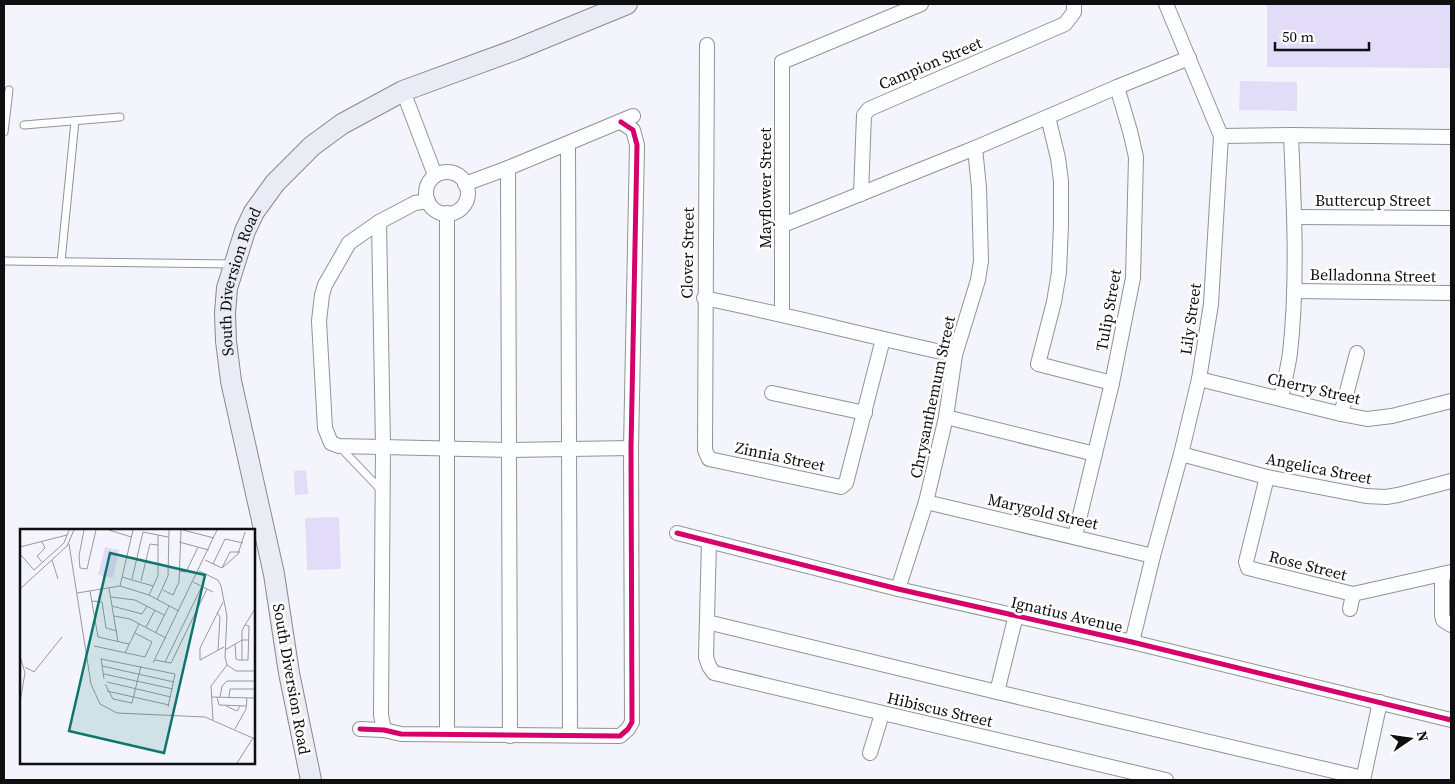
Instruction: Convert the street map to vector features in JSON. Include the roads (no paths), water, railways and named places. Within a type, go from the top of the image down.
[{"type":"main road","name":"South Diversion Road","points":[[310,780],[289,673],[274,574],[231,381],[225,313],[227,288],[245,231],[254,212],[271,188],[289,168],[325,135],[403,91],[516,50],[627,4]]},
{"type":"street","name":"Mayflower Street","points":[[782,314],[782,62],[921,4]]},
{"type":"street","name":"Campion Street","points":[[861,194],[864,115],[869,109],[1065,24],[1074,12],[1074,4]]},
{"type":"street","name":"Lily Street","points":[[1132,642],[1199,379],[1212,304],[1221,136],[1166,4]]},
{"type":"street","name":"Clover Street","points":[[707,45],[704,298],[705,450],[709,459]]},
{"type":"street","points":[[783,225],[975,148],[1189,58]]},
{"type":"street","name":"Tulip Street","points":[[1075,536],[1112,383],[1133,278],[1136,158],[1117,87]]},
{"type":"street","points":[[403,91],[423,139],[435,175]]},
{"type":"street","points":[[1048,117],[1058,158],[1061,181],[1061,225],[1059,272],[1054,302],[1038,364],[1112,383]]},
{"type":"street","points":[[360,729],[384,730],[400,734],[620,736],[628,729],[632,722],[631,448],[638,145],[627,119],[465,184]]},
{"type":"street","points":[[1281,398],[1290,354],[1294,291],[1295,217],[1291,135]]},
{"type":"street","points":[[1221,136],[1451,137]]},
{"type":"street","points":[[568,144],[570,735]]},
{"type":"street","name":"Chrysanthemum Street","points":[[898,589],[926,502],[946,417],[955,355],[978,280],[981,261],[979,188],[975,148]]},
{"type":"street","points":[[508,168],[510,736]]},
{"type":"street","points":[[452,172],[458,175],[465,184],[467,189],[466,201],[458,210],[447,213],[436,210],[428,201],[426,190],[435,175],[452,172]]},
{"type":"street","points":[[428,201],[414,203],[379,222],[349,243],[325,285],[319,321],[325,428],[331,443],[339,446],[510,450],[631,448]]},
{"type":"street","points":[[447,213],[447,733]]},
{"type":"street","name":"Buttercup Street","points":[[1295,217],[1451,218]]},
{"type":"street","points":[[379,222],[383,446],[381,490],[381,714],[384,730]]},
{"type":"street","name":"Belladonna Street","points":[[1294,291],[1451,293]]},
{"type":"street","points":[[704,298],[782,314],[955,355]]},
{"type":"street","points":[[772,393],[865,413],[883,339]]},
{"type":"street","points":[[1341,414],[1356,353]]},
{"type":"street","name":"Cherry Street","points":[[1199,379],[1367,419],[1392,416],[1451,401]]},
{"type":"street","name":"Zinnia Street","points":[[709,459],[841,487],[846,483],[865,413]]},
{"type":"street","points":[[946,417],[1095,454]]},
{"type":"street","name":"Angelica Street","points":[[1181,454],[1267,477],[1376,497],[1398,495],[1451,480]]},
{"type":"street","name":"Rose Street","points":[[1267,477],[1246,562],[1247,567],[1353,594],[1447,573]]},
{"type":"street","name":"Marygold Street","points":[[926,502],[1153,556]]},
{"type":"street","name":"Ignatius Avenue","points":[[678,533],[898,589],[1132,642],[1451,720]]},
{"type":"street","points":[[709,541],[707,622],[997,692],[1363,779],[1380,702]]},
{"type":"street","points":[[1447,573],[1442,615],[1443,620],[1451,625]]},
{"type":"street","points":[[1350,608],[1353,594]]},
{"type":"street","points":[[997,692],[1016,616]]},
{"type":"street","name":"Hibiscus Street","points":[[707,622],[706,657],[714,673],[1166,780]]},
{"type":"street","points":[[870,753],[882,714]]},
{"type":"lane","points":[[4,132],[9,90]]},
{"type":"lane","points":[[24,124],[120,117]]},
{"type":"lane","points":[[61,262],[75,121]]},
{"type":"lane","points":[[4,261],[234,264]]},
{"type":"lane","points":[[339,446],[381,490]]}]
